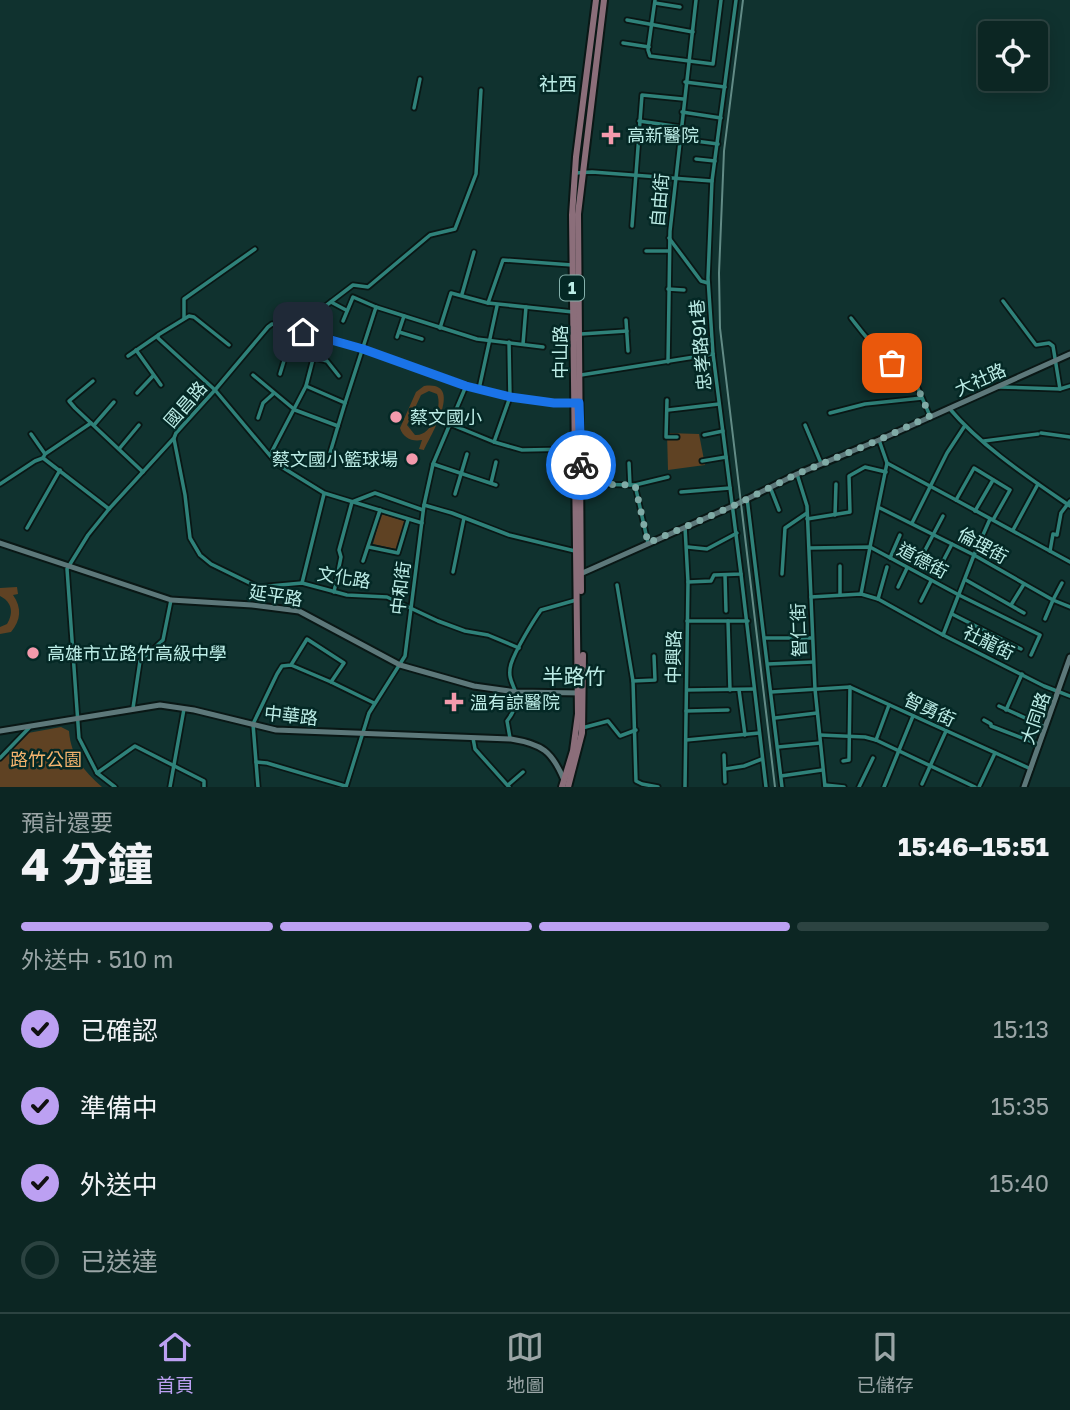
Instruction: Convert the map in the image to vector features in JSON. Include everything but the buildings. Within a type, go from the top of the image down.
[{"type":"main road","name":"中山路","points":[[578,551],[581,484],[572,265],[578,173],[596,0]]},
{"type":"main road","name":"中山路","points":[[565,785],[577,733],[581,693],[574,449],[579,375],[578,173],[604,0]]},
{"type":"main road","name":"中山路","points":[[565,785],[582,728],[578,576]]},
{"type":"street","name":"自由街","points":[[668,362],[669,251],[674,178],[696,0]]},
{"type":"street","points":[[680,7],[655,1],[650,56],[713,64],[721,0]]},
{"type":"street","name":"忠孝路91巷","points":[[736,0],[712,181],[708,283],[713,354],[748,621],[766,787]]},
{"type":"street","points":[[627,20],[693,32]]},
{"type":"street","points":[[623,43],[649,47]]},
{"type":"street","points":[[414,108],[420,79]]},
{"type":"street","points":[[685,82],[725,87]]},
{"type":"street","points":[[286,328],[315,314],[353,285],[368,287],[430,235],[454,229],[476,174],[481,90]]},
{"type":"street","points":[[632,226],[642,94],[684,99]]},
{"type":"street","points":[[682,112],[721,118]]},
{"type":"street","points":[[639,121],[681,127]]},
{"type":"street","points":[[680,139],[718,144]]},
{"type":"street","points":[[696,159],[716,161]]},
{"type":"street","points":[[578,173],[712,181]]},
{"type":"street","points":[[670,237],[701,281],[708,283]]},
{"type":"street","points":[[184,318],[184,299],[255,249]]},
{"type":"street","points":[[646,251],[669,251]]},
{"type":"street","points":[[462,294],[474,252]]},
{"type":"street","points":[[488,303],[505,259],[572,265]]},
{"type":"street","points":[[668,289],[684,290]]},
{"type":"street","points":[[440,328],[451,293],[497,306],[574,312]]},
{"type":"street","points":[[343,321],[353,297],[376,307],[490,342],[544,346]]},
{"type":"street","points":[[1003,301],[1036,345],[1049,342],[1053,346],[1060,389]]},
{"type":"street","points":[[331,302],[346,310]]},
{"type":"street","points":[[479,389],[497,306]]},
{"type":"street","points":[[330,453],[376,307]]},
{"type":"street","points":[[523,344],[526,307]]},
{"type":"street","points":[[404,316],[398,334],[422,339]]},
{"type":"street","points":[[128,356],[184,318],[194,317],[229,345]]},
{"type":"street","points":[[851,318],[869,341],[892,363],[910,370],[930,416]]},
{"type":"street","points":[[626,320],[628,351]]},
{"type":"street","name":"國昌路","points":[[68,565],[109,509],[174,438],[188,418],[268,327],[272,324],[286,328]]},
{"type":"street","points":[[286,328],[363,349],[466,386],[533,401],[577,403]]},
{"type":"street","points":[[579,334],[627,331]]},
{"type":"street","points":[[158,335],[159,342],[215,390],[277,464],[324,493],[422,523]]},
{"type":"street","points":[[270,455],[306,386],[319,337]]},
{"type":"street","points":[[494,442],[510,397],[509,342]]},
{"type":"street","points":[[136,350],[161,385]]},
{"type":"street","points":[[280,374],[287,351],[327,362],[339,376]]},
{"type":"street","points":[[579,375],[713,354]]},
{"type":"street","name":"大社路","points":[[578,576],[821,463],[879,440],[1070,354]]},
{"type":"street","points":[[253,375],[295,410],[338,426]]},
{"type":"street","points":[[137,393],[153,376]]},
{"type":"street","points":[[93,382],[69,401],[143,472]]},
{"type":"street","points":[[306,386],[345,403]]},
{"type":"street","name":"中和街","points":[[346,787],[374,703],[405,656],[424,507],[433,464],[466,386]]},
{"type":"street","points":[[995,387],[1060,389],[1070,386]]},
{"type":"street","points":[[258,418],[263,403],[273,394]]},
{"type":"street","points":[[830,413],[865,404],[922,398]]},
{"type":"street","points":[[667,400],[666,438],[677,437]]},
{"type":"street","points":[[0,484],[92,424],[114,402]]},
{"type":"street","points":[[668,410],[719,404]]},
{"type":"street","points":[[949,408],[965,426],[1038,484],[1069,504],[1061,513],[1057,535],[1053,534],[1049,551]]},
{"type":"street","points":[[450,424],[522,450],[574,449]]},
{"type":"street","points":[[118,449],[139,425]]},
{"type":"street","points":[[805,425],[821,463]]},
{"type":"street","points":[[912,523],[947,453],[965,426]]},
{"type":"street","points":[[704,435],[723,431]]},
{"type":"street","points":[[984,441],[1039,433],[1070,437]]},
{"type":"street","points":[[30,434],[44,456],[109,509]]},
{"type":"street","name":"文化路","points":[[174,438],[190,538],[200,555],[211,564],[258,587],[302,583],[334,592],[387,597],[456,628],[488,635],[519,648]]},
{"type":"street","points":[[879,440],[887,463],[1070,562]]},
{"type":"street","points":[[455,494],[467,454]]},
{"type":"street","points":[[702,461],[726,457]]},
{"type":"street","points":[[433,464],[494,484],[496,462]]},
{"type":"street","points":[[629,463],[648,543]]},
{"type":"street","name":"道德街","points":[[887,463],[870,547],[959,596],[1040,635],[1031,655]]},
{"type":"street","points":[[782,574],[785,528],[807,516],[850,513],[849,477],[865,467],[886,472]]},
{"type":"street","points":[[956,500],[974,468],[993,480],[975,511]]},
{"type":"street","points":[[27,528],[60,470]]},
{"type":"street","name":"智仁街","points":[[797,474],[804,493],[810,548],[813,662],[825,786]]},
{"type":"street","points":[[581,484],[633,485],[668,477]]},
{"type":"street","name":"社龍街","points":[[993,480],[1010,490],[974,555],[943,635],[1070,696]]},
{"type":"street","points":[[835,515],[836,484]]},
{"type":"street","points":[[1013,530],[1038,484]]},
{"type":"street","points":[[770,487],[779,510]]},
{"type":"street","points":[[681,492],[730,488]]},
{"type":"street","points":[[302,583],[324,493]]},
{"type":"street","points":[[352,502],[375,494],[464,518],[509,536],[578,551]]},
{"type":"street","points":[[747,498],[782,787]]},
{"type":"street","points":[[334,592],[341,558],[339,550],[352,502]]},
{"type":"street","name":"倫理街","points":[[880,508],[1070,607]]},
{"type":"street","points":[[363,561],[380,510]]},
{"type":"street","points":[[923,554],[943,516]]},
{"type":"street","points":[[453,572],[464,518]]},
{"type":"street","points":[[369,547],[398,553],[408,520]]},
{"type":"street","name":"中興路","points":[[685,527],[688,547],[685,787]]},
{"type":"street","points":[[688,547],[706,549],[737,533]]},
{"type":"street","points":[[890,559],[900,535]]},
{"type":"street","name":"延平路","points":[[0,543],[171,600],[293,609],[312,616],[400,665],[474,686],[516,692],[581,693]]},
{"type":"street","points":[[942,565],[952,544]]},
{"type":"street","points":[[810,548],[870,547],[861,594]]},
{"type":"street","points":[[68,565],[66,574],[79,738],[97,773],[115,787]]},
{"type":"street","points":[[840,566],[840,595]]},
{"type":"street","points":[[878,599],[887,567]]},
{"type":"street","points":[[898,587],[907,568]]},
{"type":"street","points":[[688,582],[711,581],[714,575],[741,574]]},
{"type":"street","points":[[725,575],[726,611]]},
{"type":"street","points":[[966,580],[1024,613]]},
{"type":"street","points":[[921,601],[931,581]]},
{"type":"street","points":[[1045,619],[1062,583]]},
{"type":"street","points":[[1011,605],[1024,584]]},
{"type":"street","points":[[617,585],[633,681],[636,781],[658,787]]},
{"type":"street","points":[[811,597],[861,594],[878,599],[943,635]]},
{"type":"street","points":[[511,739],[507,722],[515,711],[519,698],[510,669],[519,648],[541,610],[578,599]]},
{"type":"street","points":[[133,709],[140,661],[163,640],[171,600]]},
{"type":"street","points":[[951,614],[1021,649]]},
{"type":"street","points":[[687,621],[748,621]]},
{"type":"street","points":[[728,621],[730,690]]},
{"type":"street","points":[[765,638],[812,638]]},
{"type":"street","points":[[291,665],[307,639],[344,663],[331,682]]},
{"type":"street","points":[[633,681],[655,680],[654,656]]},
{"type":"street","name":"大同路","points":[[1024,787],[1070,657]]},
{"type":"street","points":[[768,664],[813,662]]},
{"type":"street","points":[[258,787],[253,724],[282,666],[291,665],[374,703]]},
{"type":"street","points":[[1006,709],[1022,674]]},
{"type":"street","points":[[844,761],[849,760],[850,687]]},
{"type":"street","name":"智勇街","points":[[771,692],[850,687],[1031,769]]},
{"type":"street","points":[[687,690],[754,689]]},
{"type":"street","points":[[739,690],[745,735]]},
{"type":"street","name":"中華路","points":[[0,731],[160,705],[276,730],[472,737],[528,742],[541,747],[553,757],[565,785]]},
{"type":"street","points":[[876,740],[889,705]]},
{"type":"street","points":[[999,706],[1046,727]]},
{"type":"street","points":[[170,787],[184,709]]},
{"type":"street","points":[[687,711],[729,710]]},
{"type":"street","points":[[775,718],[817,713]]},
{"type":"street","points":[[884,787],[913,716]]},
{"type":"street","points":[[984,720],[991,726],[1040,744]]},
{"type":"street","points":[[582,728],[608,721],[620,736],[636,730]]},
{"type":"street","points":[[0,758],[30,726]]},
{"type":"street","points":[[922,784],[946,732]]},
{"type":"street","points":[[686,740],[759,733]]},
{"type":"street","points":[[819,735],[876,740],[977,787],[995,753]]},
{"type":"street","points":[[472,737],[475,749],[508,786],[523,772]]},
{"type":"street","points":[[778,747],[820,743]]},
{"type":"street","points":[[97,773],[135,746],[204,781],[204,787]]},
{"type":"street","points":[[724,755],[725,782]]},
{"type":"street","points":[[859,787],[873,758]]},
{"type":"street","points":[[725,769],[762,759]]},
{"type":"street","points":[[256,762],[267,762],[346,787]]},
{"type":"street","points":[[781,776],[822,770]]},
{"type":"street","points":[[825,786],[844,787]]},
{"type":"green space","points":[[424,386],[436,386],[442,391],[444,400],[438,422],[424,450],[419,449],[422,440],[408,438],[400,428],[416,392]],"holes":[[[429,391],[437,394],[437,413],[431,426],[415,435],[407,425],[421,395]]]},
{"type":"green space","points":[[667,433],[699,434],[705,465],[668,470]]},
{"type":"green space","points":[[381,514],[405,521],[396,549],[373,544]]},
{"type":"green space","points":[[17,587],[18,594],[13,595],[19,609],[17,623],[11,632],[0,634],[0,627],[7,624],[11,612],[7,601],[0,596],[0,588]]},
{"type":"green space","name":"路竹公園","points":[[61,727],[69,731],[72,748],[79,763],[102,787],[0,787],[0,760],[28,733]]},
{"type":"railway","points":[[743,0],[724,151],[719,273],[720,328],[775,787]]},
{"type":"way so far","points":[[581,465],[581,484],[635,485],[648,543],[930,416],[910,370],[892,363]]},
{"type":"place","name":"高新醫院","points":[[611,135]]},
{"type":"place","name":"蔡文國小","points":[[396,417]]},
{"type":"place","name":"蔡文國小籃球場","points":[[412,459]]},
{"type":"place","name":"高雄市立路竹高級中學","points":[[33,653]]},
{"type":"place","name":"溫有諒醫院","points":[[454,702]]},
{"type":"district","name":"社西","points":[[558,83]]},
{"type":"district","name":"半路竹","points":[[574,676]]},
{"type":"route","points":[[303,332],[363,349],[466,386],[521,400],[579,403],[581,465]]}]
